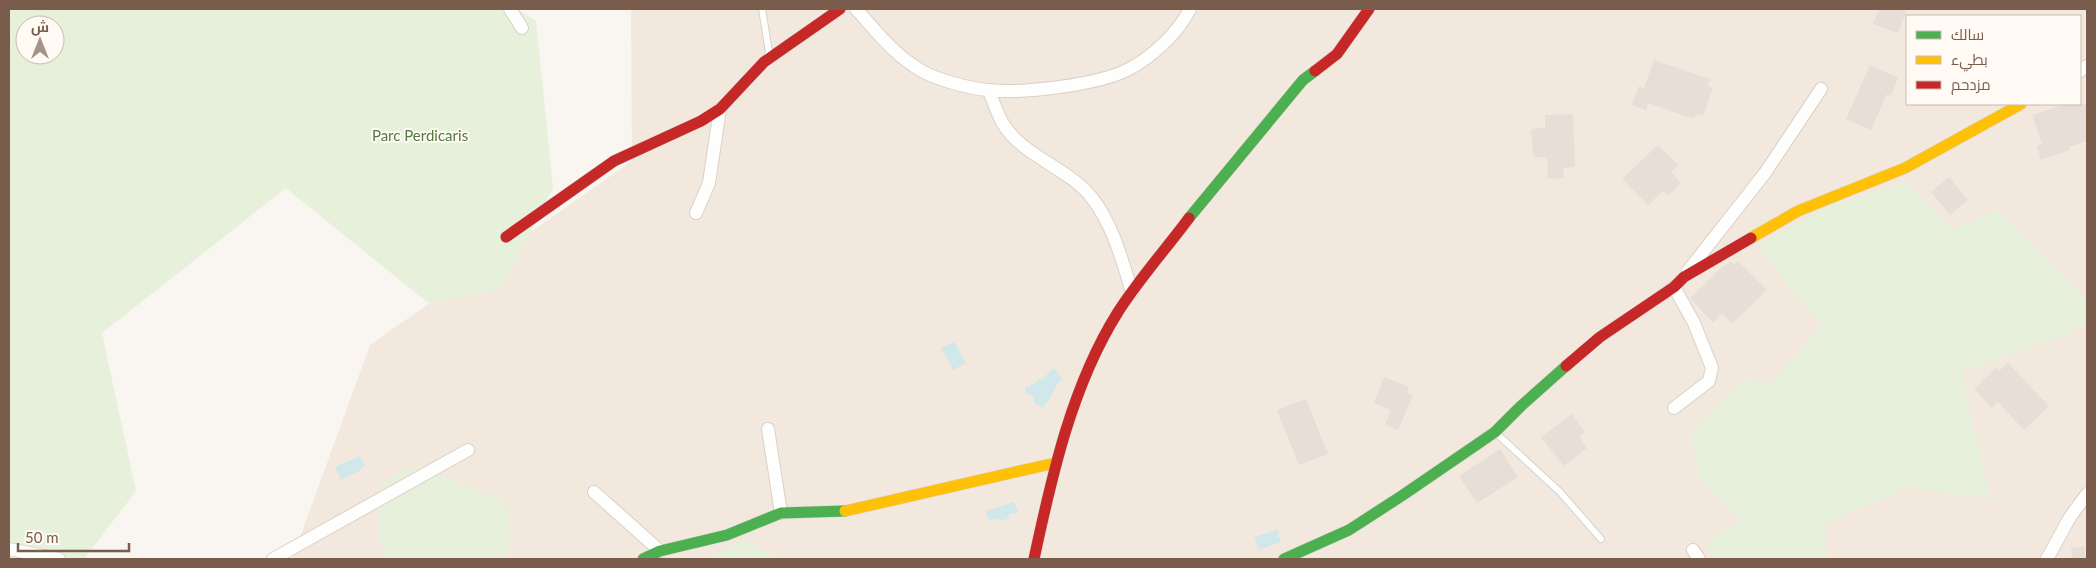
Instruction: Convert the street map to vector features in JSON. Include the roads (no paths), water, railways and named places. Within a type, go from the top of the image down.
[{"type":"street","points":[[510,9],[522,28]]},
{"type":"street","points":[[506,237],[614,161],[693,125],[720,109],[764,62],[840,9]]},
{"type":"street","points":[[856,9],[896,53],[924,72],[989,91],[1096,82],[1128,70],[1150,54],[1180,25],[1190,9]]},
{"type":"street","points":[[1034,559],[1055,463],[1090,365],[1110,326],[1132,292],[1193,213],[1303,80],[1337,54],[1369,9]]},
{"type":"street","points":[[1284,559],[1349,530],[1496,432],[1521,406],[1600,337],[1674,287],[1684,277],[1765,173],[1821,89]]},
{"type":"street","points":[[989,91],[1003,124],[1019,141],[1032,153],[1072,178],[1091,196],[1104,215],[1119,250],[1132,292]]},
{"type":"street","points":[[1684,277],[1798,211],[1905,168],[2019,105]]},
{"type":"street","points":[[696,213],[709,183],[720,109]]},
{"type":"street","points":[[1674,287],[1694,324],[1712,368],[1709,381],[1674,408]]},
{"type":"street","points":[[768,429],[781,513]]},
{"type":"street","points":[[273,559],[468,450]]},
{"type":"street","points":[[643,559],[660,551],[727,535],[781,513],[844,511],[1055,463]]},
{"type":"street","points":[[594,492],[660,551]]},
{"type":"street","points":[[2047,559],[2070,516],[2087,494]]},
{"type":"street","points":[[9,549],[59,559]]},
{"type":"lane","points":[[762,9],[769,52],[764,62]]},
{"type":"lane","points":[[1496,432],[1560,492],[1602,539]]},
{"type":"water","points":[[954,342],[966,363],[953,370],[941,348]]},
{"type":"water","points":[[1054,368],[1062,379],[1042,408],[1034,403],[1033,396],[1026,394],[1025,387],[1034,384],[1039,379],[1041,380]]},
{"type":"water","points":[[360,456],[365,465],[359,471],[341,480],[335,467]]},
{"type":"water","points":[[1014,502],[1018,512],[1008,515],[1010,518],[1000,521],[999,518],[989,521],[986,511]]},
{"type":"water","points":[[1277,530],[1281,542],[1259,550],[1254,537]]},
{"type":"park label","name":"Parc Perdicaris","points":[[420,135]]}]
